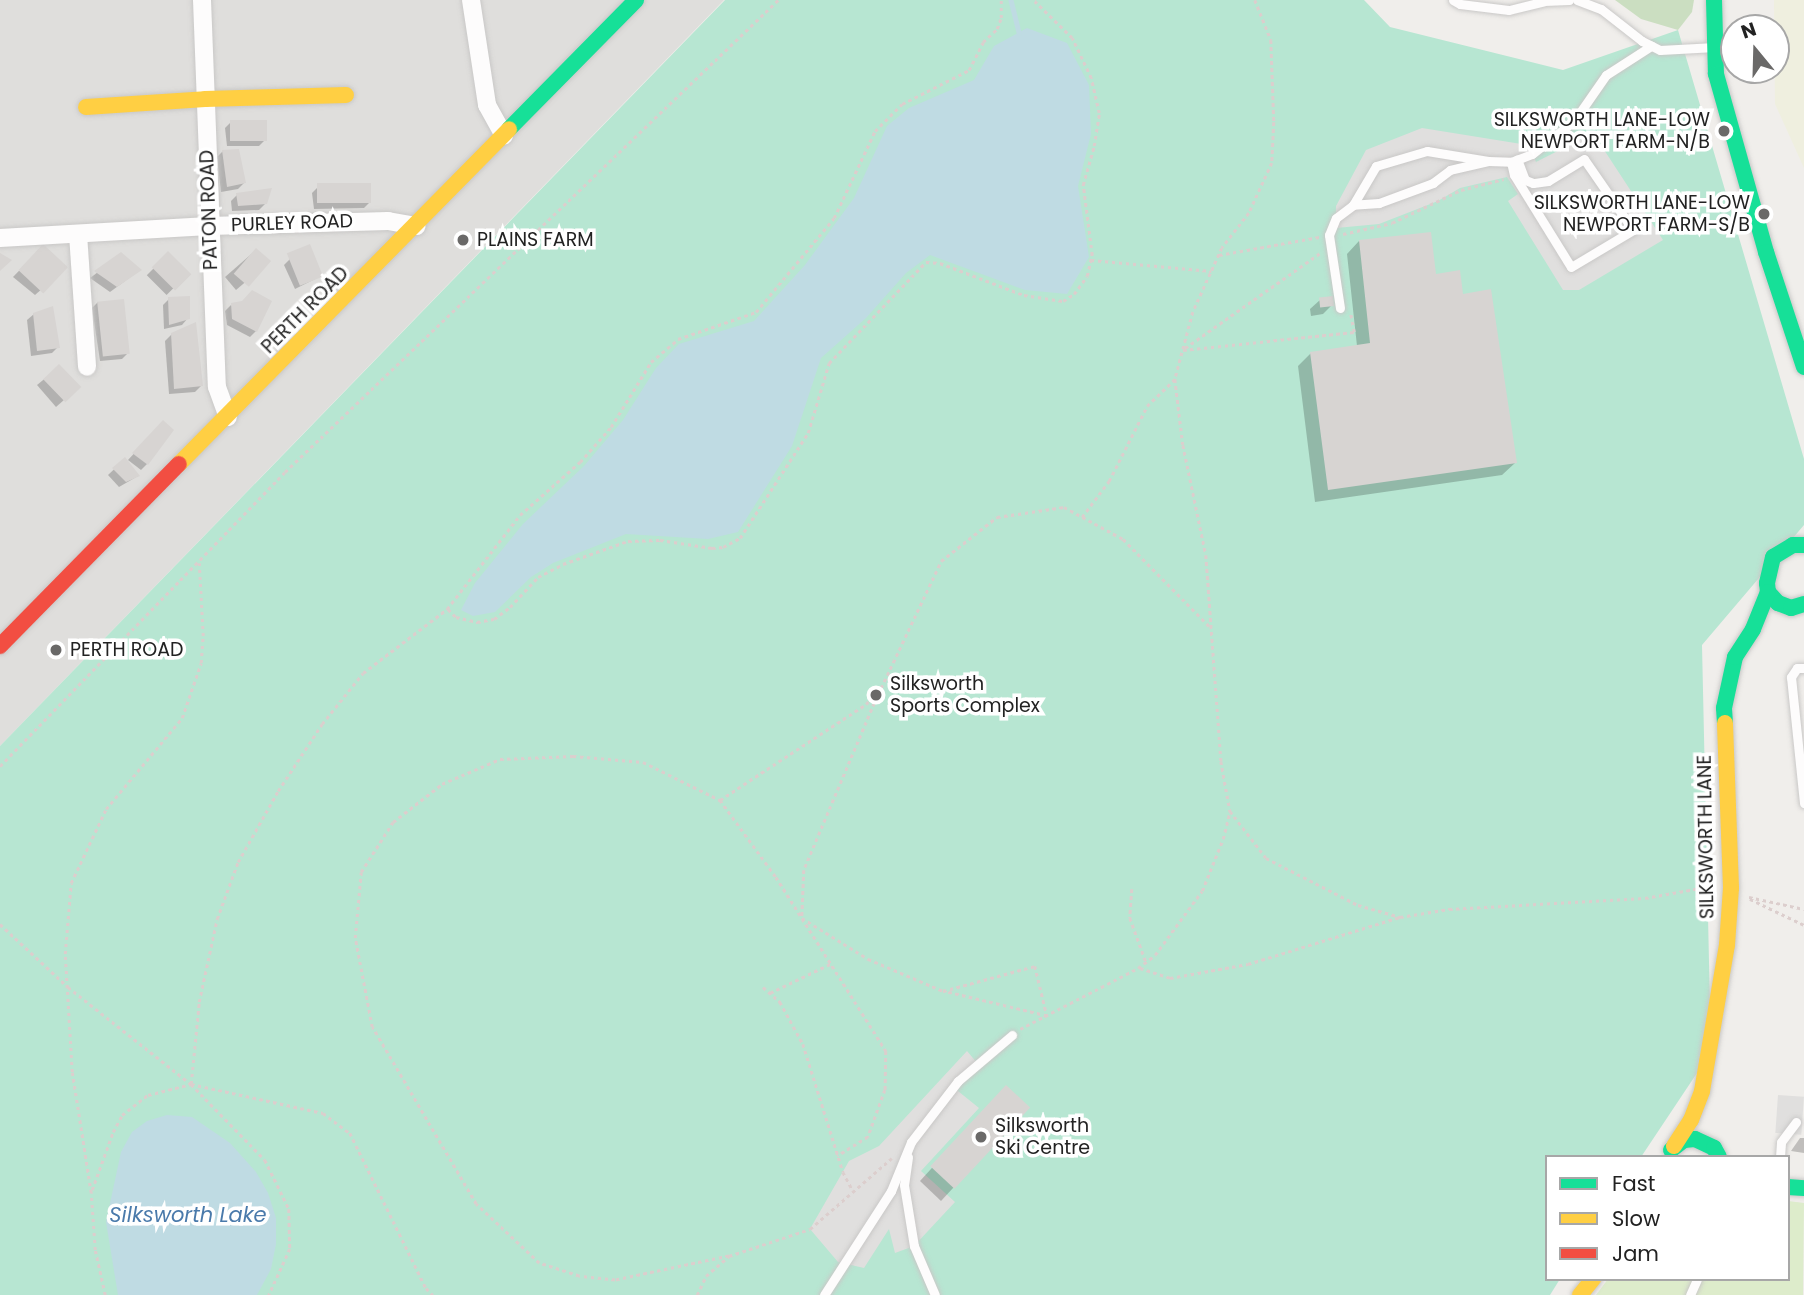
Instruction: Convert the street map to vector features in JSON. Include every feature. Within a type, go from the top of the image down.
[{"type":"street","name":"PATON ROAD","points":[[202,0],[217,387],[228,417]]},
{"type":"street","points":[[471,0],[487,105],[504,136]]},
{"type":"street","points":[[610,0],[617,19]]},
{"type":"street","name":"PERTH ROAD","points":[[0,646],[417,226],[636,0]]},
{"type":"street","points":[[1714,0],[1716,74],[1766,252],[1804,367]]},
{"type":"street","points":[[86,107],[205,99],[346,95]]},
{"type":"street","name":"PURLEY ROAD","points":[[0,238],[209,226],[388,221],[417,226]]},
{"type":"street","points":[[78,234],[87,367]]},
{"type":"street","name":"SILKSWORTH LANE","points":[[1671,1151],[1691,1120],[1702,1091],[1711,1052],[1727,945],[1731,888],[1724,708],[1734,657],[1753,629],[1758,611],[1768,592],[1768,574],[1773,557],[1799,545],[1804,529]]},
{"type":"street","points":[[1768,592],[1778,603],[1797,606]]},
{"type":"street","points":[[1753,629],[1772,623],[1797,606]]},
{"type":"street","name":"SILKSWORTH LANE","points":[[1702,1091],[1716,1152]]},
{"type":"street","name":"SILKSWORTH LANE","points":[[1671,1151],[1695,1139],[1716,1152]]},
{"type":"street","points":[[1580,1295],[1591,1281]]},
{"type":"lane","points":[[1453,0],[1460,4],[1509,10],[1544,1],[1569,0]]},
{"type":"lane","points":[[1577,0],[1601,9],[1660,50],[1716,47]]},
{"type":"lane","points":[[1340,308],[1329,235],[1336,218],[1353,205],[1376,166],[1427,151],[1488,161],[1514,161],[1547,145],[1574,121],[1606,75],[1651,46]]},
{"type":"lane","points":[[1584,159],[1633,230],[1571,267],[1514,175],[1514,161],[1525,180],[1532,183],[1548,181],[1584,159]]},
{"type":"lane","points":[[1353,205],[1379,203],[1433,183],[1450,170],[1488,161]]},
{"type":"lane","points":[[1804,668],[1797,668],[1791,677],[1804,803]]},
{"type":"lane","points":[[824,1295],[891,1191],[911,1142],[958,1081],[1012,1035]]},
{"type":"lane","points":[[1780,1155],[1781,1142],[1796,1122]]},
{"type":"lane","points":[[911,1142],[904,1185],[914,1246],[935,1295]]},
{"type":"path","points":[[0,766],[285,472],[778,0]]},
{"type":"path","points":[[191,1084],[199,1002],[217,919],[239,862],[278,790],[322,724],[363,673],[447,609],[520,515],[580,463],[611,427],[651,362],[678,339],[755,312],[834,218],[875,131],[902,104],[969,70],[983,42],[998,29],[1002,18],[1001,0]]},
{"type":"path","points":[[447,609],[456,617],[477,622],[494,619],[510,607],[538,577],[563,564],[628,541],[660,540],[723,547],[740,538],[808,433],[829,363],[926,262],[940,263],[1024,295],[1063,301],[1074,295],[1084,280],[1091,260],[1083,185],[1094,146],[1099,113],[1091,78],[1072,38],[1032,0]]},
{"type":"path","points":[[1012,1035],[1138,968],[1155,955],[1202,891],[1223,839],[1230,811],[1221,761],[1206,555],[1183,445],[1175,379],[1193,312],[1219,255],[1249,213],[1272,163],[1274,122],[1271,40],[1255,0]]},
{"type":"path","points":[[1219,255],[1392,223],[1461,190],[1494,184],[1514,175]]},
{"type":"path","points":[[1183,350],[1331,246]]},
{"type":"path","points":[[1091,260],[1212,271]]},
{"type":"path","points":[[1183,350],[1354,332],[1350,309],[1340,308]]},
{"type":"path","points":[[1082,517],[1109,481],[1147,406],[1175,379]]},
{"type":"path","points":[[802,918],[804,870],[881,688],[942,561],[997,517],[1063,507],[1123,539],[1212,628]]},
{"type":"path","points":[[105,1295],[95,1250],[91,1194],[76,1109],[65,954],[71,883],[106,809],[182,718],[201,663],[203,636],[199,563]]},
{"type":"path","points":[[720,800],[866,704],[881,688]]},
{"type":"path","points":[[838,1156],[869,1137],[884,1090],[886,1051],[776,877],[720,800],[643,762],[573,756],[500,759],[442,784],[393,822],[361,872],[355,938],[372,1027],[413,1102],[458,1171],[475,1204],[540,1263],[579,1276],[615,1280],[729,1256],[810,1229],[911,1142]]},
{"type":"path","points":[[1230,811],[1266,858],[1359,905],[1400,917]]},
{"type":"path","points":[[1138,968],[1170,978],[1248,964],[1400,917],[1448,909],[1645,898],[1722,884]]},
{"type":"path","points":[[1132,889],[1130,918],[1146,962]]},
{"type":"path","points":[[1804,909],[1747,897],[1804,925]]},
{"type":"path","points":[[802,918],[868,959],[943,991],[1047,1016]]},
{"type":"path","points":[[0,924],[68,987],[191,1084],[265,1160],[289,1209],[290,1249],[269,1295]]},
{"type":"path","points":[[770,993],[830,963]]},
{"type":"path","points":[[943,991],[1035,966],[1047,1016]]},
{"type":"path","points":[[763,987],[780,1002],[803,1044],[838,1156],[852,1191]]},
{"type":"path","points":[[91,1194],[113,1132],[122,1115],[148,1095],[191,1084],[323,1113],[350,1133],[426,1288],[433,1295]]},
{"type":"path","points":[[697,1295],[706,1276],[729,1256]]},
{"type":"shaded area","points":[[0,0],[724,0],[0,746]]},
{"type":"shaded area","points":[[1422,128],[1528,145],[1536,162],[1593,133],[1663,240],[1579,290],[1563,290],[1508,201],[1518,194],[1507,177],[1460,188],[1438,201],[1379,224],[1336,228],[1336,206],[1366,150]]},
{"type":"shaded area","points":[[967,1051],[978,1064],[953,1087],[979,1108],[921,1171],[955,1202],[914,1246],[895,1253],[889,1229],[864,1268],[838,1262],[810,1229],[849,1161],[879,1146]]},
{"type":"shaded area","points":[[1778,1095],[1804,1097],[1801,1135],[1775,1133]]},
{"type":"green space","name":"Silksworth Sports Complex","points":[[725,0],[1364,0],[1390,27],[1563,70],[1678,30],[1804,459],[1804,525],[1702,645],[1711,1052],[1642,1155],[1545,1155],[1545,1281],[1559,1281],[1550,1295],[0,1295],[0,746]]},
{"type":"green space","points":[[1615,0],[1694,0],[1692,12],[1678,30],[1641,19]]},
{"type":"green space","points":[[1774,0],[1804,0],[1804,168],[1775,104],[1775,84],[1790,84],[1790,14],[1774,14]]},
{"type":"green space","points":[[1790,1201],[1804,1203],[1803,1295],[1596,1295],[1606,1281],[1790,1281]]},
{"type":"water","points":[[1027,28],[1067,43],[1089,85],[1091,134],[1078,186],[1089,257],[1067,294],[1025,290],[930,255],[906,273],[866,318],[821,358],[792,446],[738,532],[708,539],[626,534],[553,563],[531,577],[495,612],[473,616],[461,610],[475,583],[523,524],[584,466],[623,420],[656,368],[679,344],[754,321],[805,265],[854,198],[887,126],[909,108],[974,80],[994,46]]},
{"type":"water","name":"Silksworth Lake","points":[[167,1115],[192,1117],[230,1143],[256,1172],[268,1193],[276,1218],[276,1244],[271,1269],[257,1295],[118,1295],[106,1222],[121,1152],[132,1132],[147,1121]]},
{"type":"building","points":[[230,120],[267,120],[267,141],[230,141]]},
{"type":"building","points":[[239,149],[246,183],[227,187],[222,150]]},
{"type":"building","points":[[317,183],[371,183],[371,203],[317,203]]},
{"type":"building","points":[[272,188],[267,204],[238,206],[236,193]]},
{"type":"building","points":[[1431,232],[1436,274],[1460,270],[1463,294],[1491,289],[1517,463],[1328,490],[1310,352],[1370,343],[1359,240]]},
{"type":"building","points":[[43,244],[68,267],[43,294],[18,270]]},
{"type":"building","points":[[310,244],[323,276],[300,286],[287,253]]},
{"type":"building","points":[[256,248],[271,261],[249,287],[234,274]]},
{"type":"building","points":[[168,251],[191,274],[175,291],[152,267]]},
{"type":"building","points":[[121,252],[142,270],[117,287],[94,271]]},
{"type":"building","points":[[0,253],[12,260],[0,271]]},
{"type":"building","points":[[252,290],[272,301],[257,332],[232,319],[231,303],[242,301]]},
{"type":"building","points":[[190,296],[190,319],[169,325],[168,297]]},
{"type":"building","points":[[1333,296],[1334,306],[1320,307],[1319,297]]},
{"type":"building","points":[[124,299],[130,354],[103,357],[97,302]]},
{"type":"building","points":[[53,306],[60,348],[37,351],[33,313]]},
{"type":"building","points":[[196,322],[203,386],[174,389],[171,333]]},
{"type":"building","points":[[59,364],[81,387],[65,402],[43,379]]},
{"type":"building","points":[[163,420],[174,430],[148,465],[132,453]]},
{"type":"building","points":[[125,457],[140,476],[126,482],[112,468]]},
{"type":"building","name":"Silksworth Ski Centre","points":[[1006,1085],[1030,1108],[954,1189],[930,1166]]},
{"type":"waterway","points":[[1011,0],[1019,33]]},
{"type":"traffic: fast","points":[[509,129],[636,0]]},
{"type":"traffic: fast","points":[[1714,0],[1716,74],[1766,252],[1804,367]]},
{"type":"traffic: fast","points":[[1804,545],[1793,545],[1773,557],[1767,583],[1768,592],[1778,603],[1791,608],[1804,604]]},
{"type":"traffic: fast","points":[[1725,723],[1724,708],[1735,657],[1753,629],[1768,592]]},
{"type":"traffic: fast","points":[[1671,1150],[1684,1140],[1695,1139],[1714,1148],[1718,1155]]},
{"type":"traffic: fast","points":[[1790,1187],[1804,1188]]},
{"type":"traffic: slow","points":[[86,107],[205,99],[346,95]]},
{"type":"traffic: slow","points":[[179,464],[509,129]]},
{"type":"traffic: slow","points":[[1674,1146],[1691,1120],[1702,1091],[1727,945],[1731,888],[1725,723]]},
{"type":"traffic: slow","points":[[1580,1295],[1591,1281]]},
{"type":"traffic: jam","points":[[0,646],[179,464]]},
{"type":"place","name":"SILKSWORTH LANE-LOW NEWPORT FARM-N/B","points":[[1724,131]]},
{"type":"place","name":"SILKSWORTH LANE-LOW NEWPORT FARM-S/B","points":[[1764,214]]},
{"type":"place","name":"PLAINS FARM","points":[[463,240]]},
{"type":"place","name":"PERTH ROAD","points":[[56,650]]},
{"type":"place","name":"Silksworth Sports Complex","points":[[876,695]]},
{"type":"place","name":"Silksworth Ski Centre","points":[[981,1137]]}]
